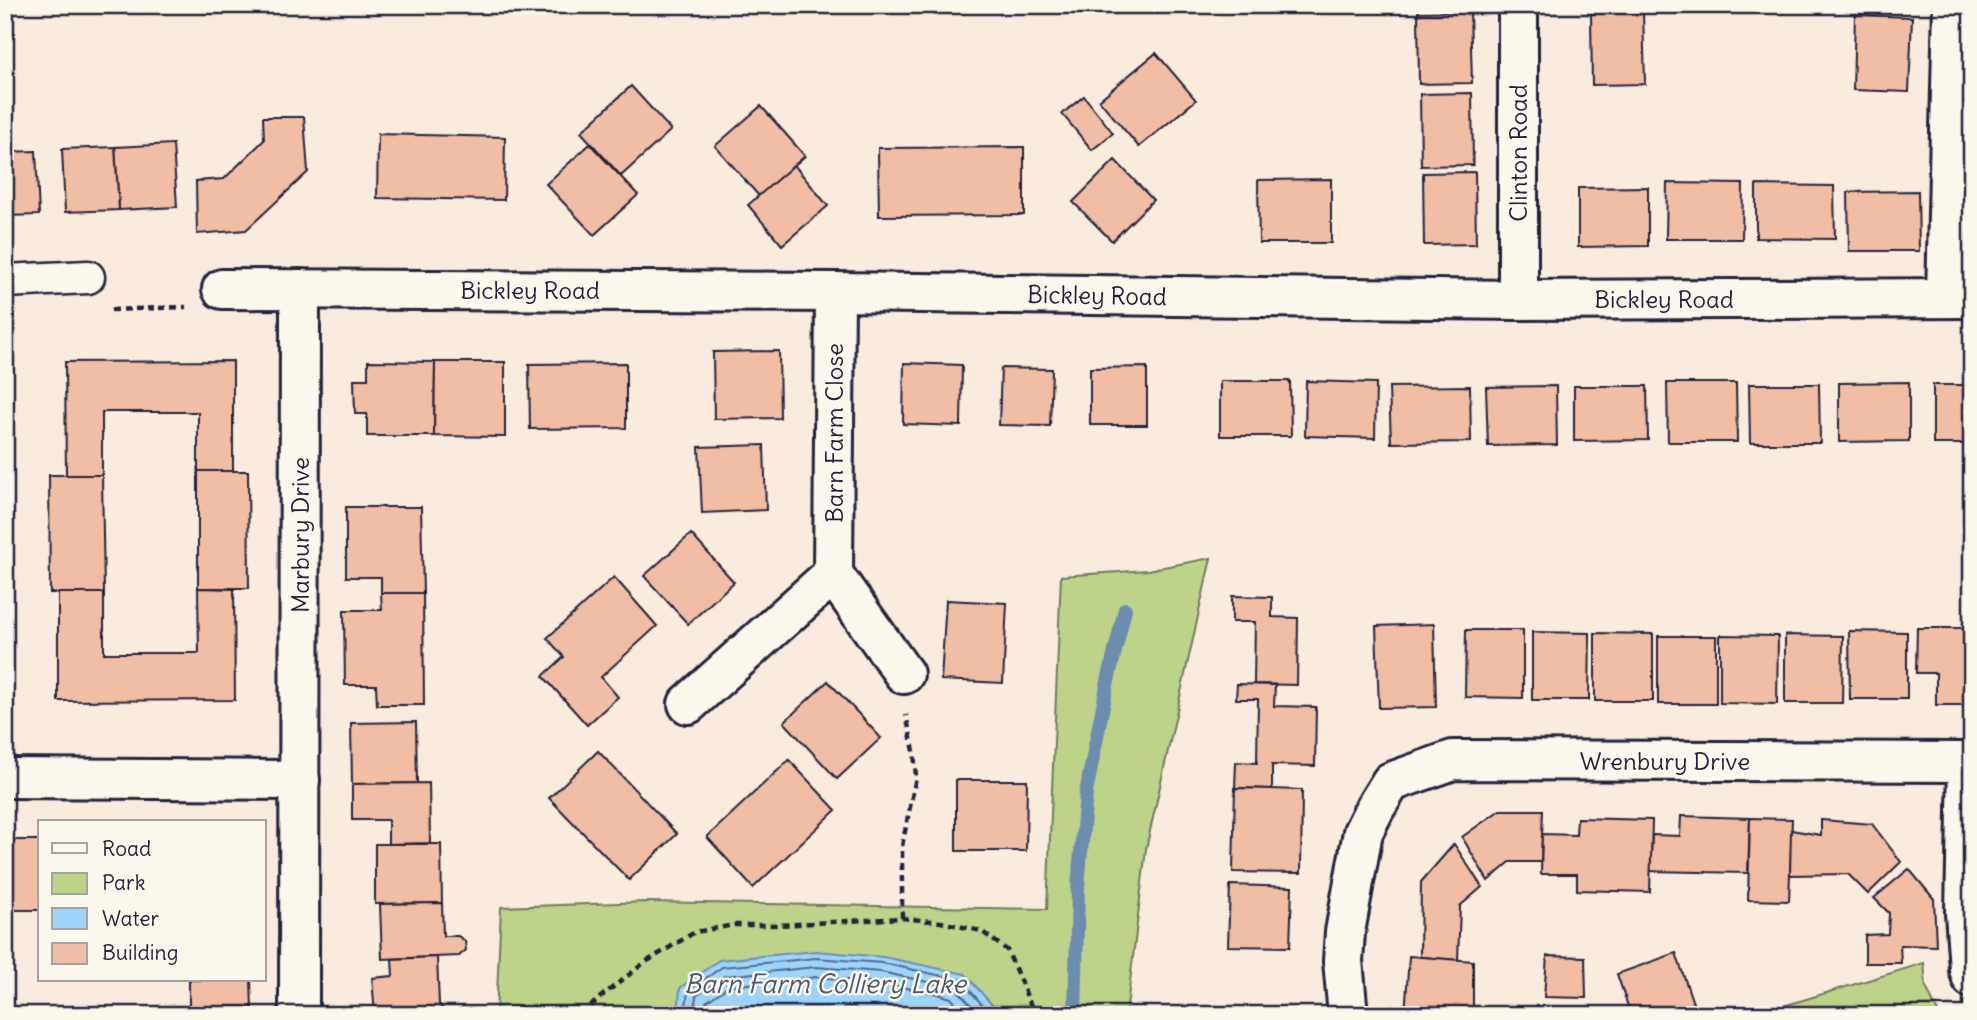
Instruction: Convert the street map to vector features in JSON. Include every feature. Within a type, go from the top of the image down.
[{"type":"street","name":"Clinton Road","points":[[1518,5],[1518,300]]},
{"type":"street","points":[[1953,5],[1959,297]]},
{"type":"street","points":[[5,281],[88,277]]},
{"type":"street","name":"Bickley Road","points":[[222,289],[835,292],[1518,300],[1959,297]]},
{"type":"street","name":"Marbury Drive","points":[[299,1015],[300,289]]},
{"type":"street","name":"Barn Farm Close","points":[[832,573],[835,292]]},
{"type":"street","points":[[688,704],[832,573],[904,674]]},
{"type":"street","name":"Wrenbury Drive","points":[[1348,1015],[1343,961],[1345,932],[1363,832],[1391,782],[1453,760],[1968,762],[1965,913],[1972,978]]},
{"type":"street","points":[[5,778],[300,780]]},
{"type":"path","points":[[88,277],[87,310],[222,306],[222,289]]},
{"type":"path","points":[[902,918],[902,846],[916,777],[914,751],[906,719],[904,674]]},
{"type":"path","points":[[582,1015],[643,963],[695,932],[734,925],[902,918],[941,922],[981,931],[1007,950],[1033,1007],[1034,1015]]},
{"type":"green space","points":[[1211,558],[1146,849],[1126,1015],[496,1015],[501,907],[648,902],[1047,909],[1061,576],[1148,570]]},
{"type":"green space","points":[[1924,963],[1926,987],[1939,1015],[1754,1015]]},
{"type":"water","name":"Barn Farm Colliery Lake","points":[[816,951],[883,957],[965,974],[1001,1015],[678,1015],[680,988],[719,960]]},
{"type":"building","points":[[1470,11],[1472,83],[1419,84],[1418,12]]},
{"type":"building","points":[[1643,12],[1645,84],[1592,85],[1591,13]]},
{"type":"building","points":[[1855,15],[1912,17],[1909,92],[1853,90]]},
{"type":"building","points":[[1156,53],[1196,100],[1139,147],[1099,100]]},
{"type":"building","points":[[631,86],[671,130],[621,176],[581,132]]},
{"type":"building","points":[[1472,93],[1473,165],[1421,166],[1420,94]]},
{"type":"building","points":[[1084,96],[1113,133],[1092,150],[1062,114]]},
{"type":"building","points":[[761,106],[805,156],[759,196],[715,146]]},
{"type":"building","points":[[263,117],[304,117],[308,172],[246,230],[197,234],[196,181],[224,179],[264,140]]},
{"type":"building","points":[[378,134],[505,137],[504,200],[377,198]]},
{"type":"building","points":[[173,144],[177,207],[119,210],[115,147]]},
{"type":"building","points":[[590,144],[638,195],[594,235],[546,184]]},
{"type":"building","points":[[115,147],[119,210],[65,212],[62,149]]},
{"type":"building","points":[[1024,147],[1024,215],[879,216],[878,148]]},
{"type":"building","points":[[36,151],[39,215],[5,216],[5,152]]},
{"type":"building","points":[[1115,160],[1153,200],[1112,241],[1073,202]]},
{"type":"building","points":[[794,165],[828,206],[782,245],[748,205]]},
{"type":"building","points":[[1475,172],[1476,244],[1424,245],[1423,173]]},
{"type":"building","points":[[1331,179],[1331,243],[1259,243],[1258,180]]},
{"type":"building","points":[[1667,183],[1743,184],[1742,239],[1666,239]]},
{"type":"building","points":[[1756,185],[1834,186],[1835,239],[1756,238]]},
{"type":"building","points":[[1648,187],[1648,246],[1578,247],[1578,188]]},
{"type":"building","points":[[1918,191],[1919,251],[1849,251],[1848,192]]},
{"type":"building","points":[[779,351],[780,418],[714,419],[713,352]]},
{"type":"building","points":[[233,361],[233,471],[198,471],[198,412],[102,412],[102,475],[66,475],[65,362]]},
{"type":"building","points":[[368,361],[435,362],[434,436],[367,436],[367,414],[355,414],[354,379],[368,379]]},
{"type":"building","points":[[435,362],[505,362],[505,437],[434,436]]},
{"type":"building","points":[[626,363],[626,428],[530,429],[529,364]]},
{"type":"building","points":[[904,363],[962,365],[961,426],[903,424]]},
{"type":"building","points":[[1147,367],[1147,425],[1090,425],[1090,368]]},
{"type":"building","points":[[1001,368],[1052,369],[1050,426],[999,425]]},
{"type":"building","points":[[1220,381],[1290,381],[1291,436],[1220,436]]},
{"type":"building","points":[[1306,381],[1376,383],[1375,438],[1305,436]]},
{"type":"building","points":[[1909,382],[1909,441],[1839,442],[1839,383]]},
{"type":"building","points":[[1667,383],[1736,383],[1737,442],[1668,442]]},
{"type":"building","points":[[1749,384],[1819,384],[1820,443],[1750,443]]},
{"type":"building","points":[[1933,385],[1972,385],[1972,444],[1933,444]]},
{"type":"building","points":[[1470,386],[1471,442],[1391,443],[1389,387]]},
{"type":"building","points":[[1556,386],[1557,445],[1488,446],[1486,387]]},
{"type":"building","points":[[1574,386],[1647,386],[1648,440],[1574,441]]},
{"type":"building","points":[[764,445],[766,510],[702,513],[699,447]]},
{"type":"building","points":[[198,471],[248,471],[249,588],[198,588]]},
{"type":"building","points":[[49,475],[102,475],[104,593],[50,593]]},
{"type":"building","points":[[346,507],[421,507],[423,593],[381,593],[381,577],[346,577]]},
{"type":"building","points":[[691,534],[734,582],[688,624],[644,576]]},
{"type":"building","points":[[614,577],[657,626],[601,677],[618,697],[587,725],[543,676],[564,657],[547,638]]},
{"type":"building","points":[[198,588],[234,589],[235,700],[58,701],[58,593],[104,593],[104,653],[199,653]]},
{"type":"building","points":[[381,593],[423,593],[424,705],[377,705],[376,685],[345,685],[344,610],[382,610]]},
{"type":"building","points":[[1232,596],[1272,597],[1272,617],[1298,618],[1297,685],[1254,684],[1255,622],[1232,622]]},
{"type":"building","points":[[946,600],[1007,603],[1003,683],[941,680]]},
{"type":"building","points":[[1434,624],[1436,707],[1379,708],[1376,626]]},
{"type":"building","points":[[1917,628],[1972,628],[1972,705],[1936,705],[1936,673],[1916,673]]},
{"type":"building","points":[[1466,630],[1523,630],[1523,698],[1465,697]]},
{"type":"building","points":[[1849,631],[1907,632],[1907,699],[1850,699]]},
{"type":"building","points":[[1532,632],[1590,633],[1589,700],[1532,700]]},
{"type":"building","points":[[1595,633],[1653,634],[1653,701],[1595,701]]},
{"type":"building","points":[[1720,635],[1778,636],[1777,704],[1720,703]]},
{"type":"building","points":[[1785,635],[1843,636],[1842,703],[1785,703]]},
{"type":"building","points":[[1658,636],[1716,636],[1716,704],[1658,704]]},
{"type":"building","points":[[828,681],[881,738],[837,779],[784,722]]},
{"type":"building","points":[[1237,684],[1275,685],[1274,706],[1316,707],[1315,766],[1272,765],[1272,789],[1235,788],[1236,762],[1257,763],[1258,699],[1236,699]]},
{"type":"building","points":[[416,722],[417,783],[352,784],[351,723]]},
{"type":"building","points":[[598,751],[677,834],[629,880],[549,798]]},
{"type":"building","points":[[789,760],[836,810],[753,888],[707,837]]},
{"type":"building","points":[[956,780],[1027,780],[1026,851],[956,851]]},
{"type":"building","points":[[429,783],[430,843],[388,844],[388,820],[352,820],[352,784]]},
{"type":"building","points":[[1235,788],[1302,790],[1301,873],[1233,872]]},
{"type":"building","points":[[1500,810],[1543,810],[1541,862],[1510,862],[1488,881],[1462,837]]},
{"type":"building","points":[[1681,816],[1750,818],[1748,873],[1650,871],[1652,835],[1680,836]]},
{"type":"building","points":[[1577,818],[1652,820],[1650,892],[1577,890],[1577,874],[1541,874],[1542,834],[1576,835]]},
{"type":"building","points":[[1750,818],[1792,819],[1789,901],[1748,900]]},
{"type":"building","points":[[1821,820],[1872,824],[1901,862],[1868,894],[1848,874],[1790,875],[1791,830],[1821,835]]},
{"type":"building","points":[[5,840],[38,840],[38,910],[5,910]]},
{"type":"building","points":[[375,844],[441,844],[442,903],[375,904]]},
{"type":"building","points":[[1454,844],[1482,887],[1460,906],[1458,960],[1420,957],[1421,882]]},
{"type":"building","points":[[1909,869],[1934,899],[1936,946],[1900,945],[1901,963],[1865,963],[1865,935],[1888,934],[1889,913],[1874,898]]},
{"type":"building","points":[[1230,885],[1292,887],[1290,947],[1228,946]]},
{"type":"building","points":[[442,903],[443,936],[458,936],[465,941],[466,950],[459,956],[382,959],[380,904]]},
{"type":"building","points":[[1676,953],[1697,1015],[1631,1015],[1617,974]]},
{"type":"building","points":[[1409,956],[1473,961],[1473,1015],[1405,1015]]},
{"type":"building","points":[[1547,956],[1585,957],[1586,998],[1544,997]]},
{"type":"building","points":[[437,957],[439,1004],[448,1015],[375,1015],[372,978],[393,976],[392,959]]},
{"type":"building","points":[[189,982],[251,982],[252,1008],[189,1009]]},
{"type":"building","points":[[230,1008],[229,1015],[165,1015],[164,1011]]},
{"type":"waterway","points":[[1075,1015],[1078,887],[1086,793],[1125,609]]}]
